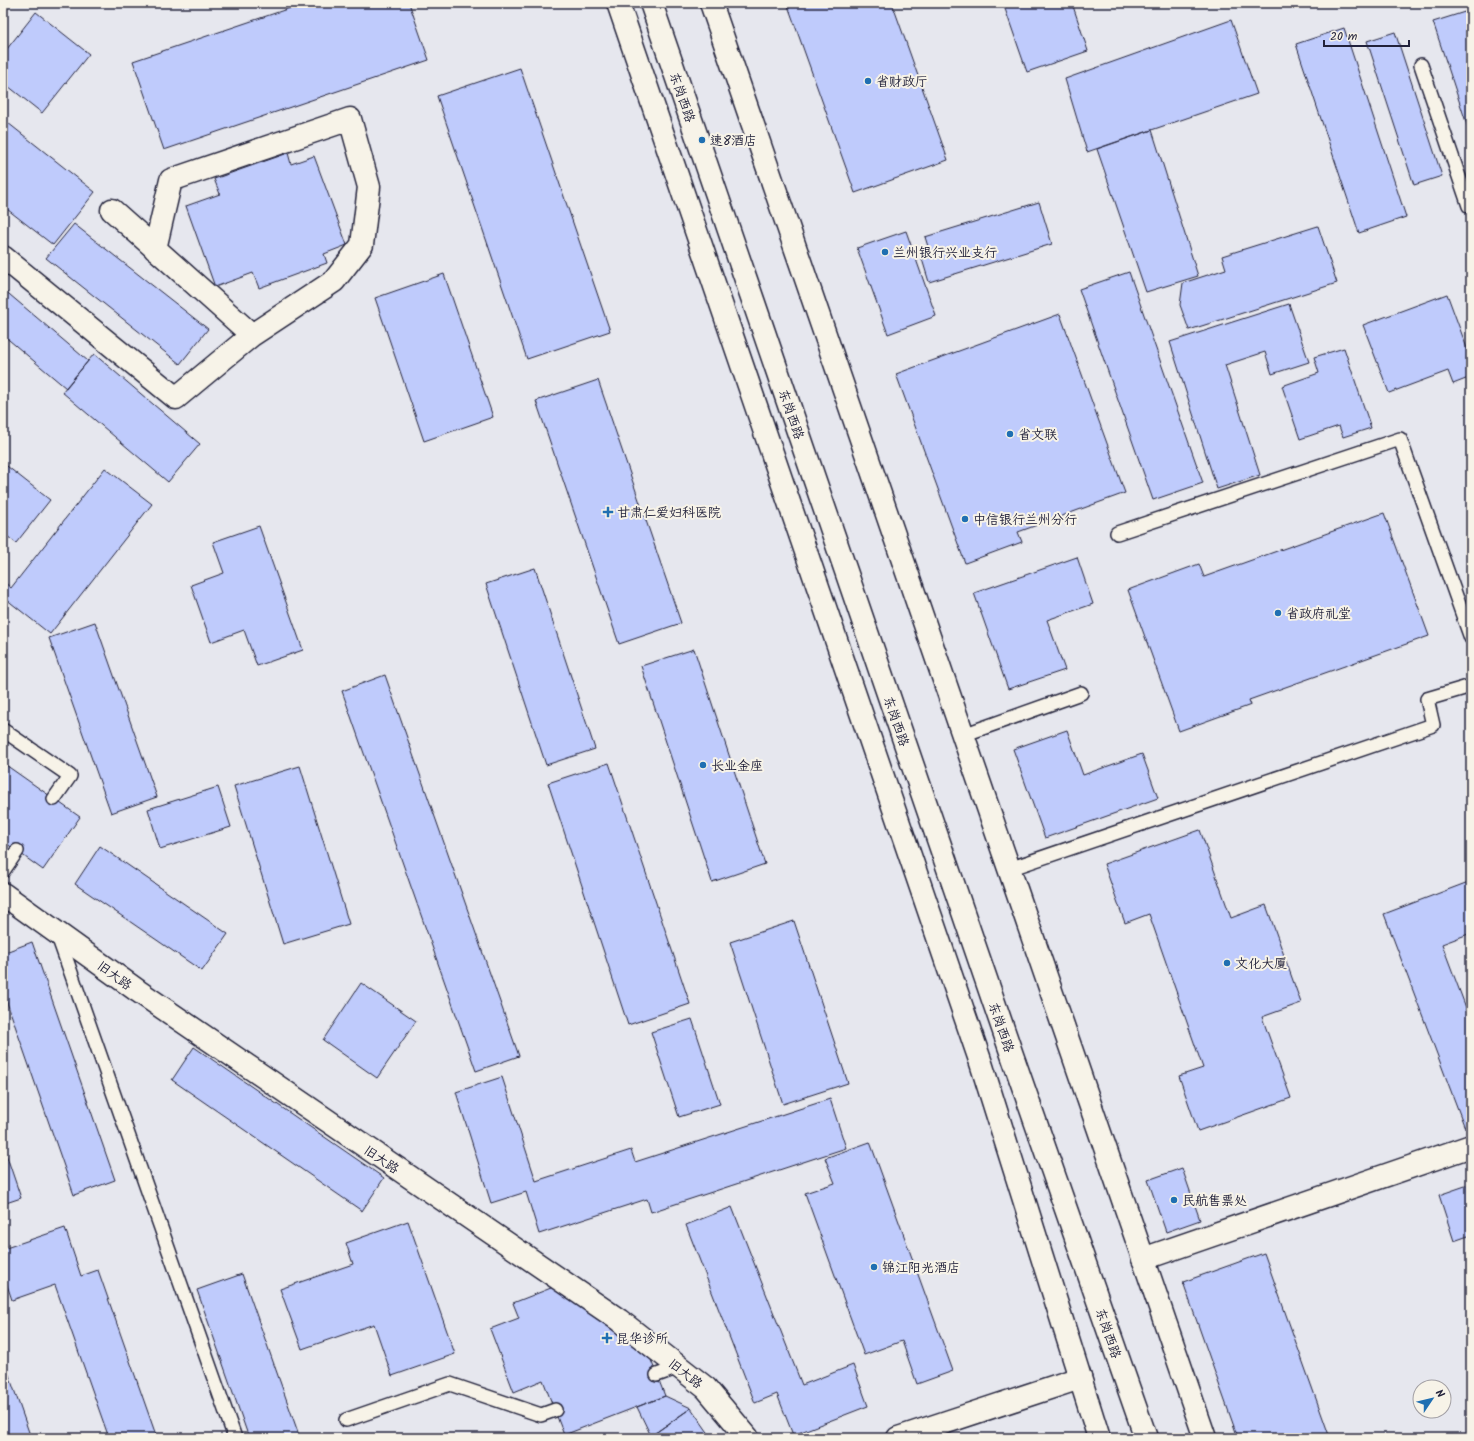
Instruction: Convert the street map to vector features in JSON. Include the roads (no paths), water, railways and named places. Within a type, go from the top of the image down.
[{"type":"street","points":[[618,3],[981,1063],[1099,1438]]},
{"type":"street","name":"东岗西路","points":[[651,3],[1011,1052],[1146,1438]]},
{"type":"street","points":[[711,3],[1205,1438]]},
{"type":"street","points":[[3,257],[176,398],[252,335],[334,281],[362,245],[369,187],[350,119],[171,180],[155,249]]},
{"type":"street","points":[[112,210],[252,335]]},
{"type":"street","name":"旧大路","points":[[3,894],[138,991],[619,1320],[706,1388],[748,1438]]},
{"type":"street","points":[[1143,1259],[1471,1146]]},
{"type":"street","points":[[898,1438],[1080,1378]]},
{"type":"lane","points":[[1421,65],[1469,206],[1471,205]]},
{"type":"lane","points":[[1117,534],[1400,439],[1471,638]]},
{"type":"lane","points":[[1009,868],[1433,725],[1427,699],[1471,686]]},
{"type":"lane","points":[[963,735],[1081,692]]},
{"type":"lane","points":[[3,730],[70,776],[54,799]]},
{"type":"lane","points":[[3,871],[17,851]]},
{"type":"lane","points":[[58,934],[235,1438]]},
{"type":"lane","points":[[657,1375],[679,1367]]},
{"type":"lane","points":[[346,1420],[450,1384],[541,1415],[555,1410]]},
{"type":"place","name":"省财政厅","points":[[868,81]]},
{"type":"place","name":"速8酒店","points":[[702,140]]},
{"type":"place","name":"兰州银行兴业支行","points":[[885,252]]},
{"type":"place","name":"省文联","points":[[1010,434]]},
{"type":"place","name":"甘肃仁爱妇科医院","points":[[608,512]]},
{"type":"place","name":"中信银行兰州分行","points":[[965,519]]},
{"type":"place","name":"省政府礼堂","points":[[1278,613]]},
{"type":"place","name":"长业金座","points":[[703,765]]},
{"type":"place","name":"文化大厦","points":[[1227,963]]},
{"type":"place","name":"民航售票处","points":[[1174,1200]]},
{"type":"place","name":"锦江阳光酒店","points":[[874,1267]]},
{"type":"place","name":"昆华诊所","points":[[607,1338]]}]
